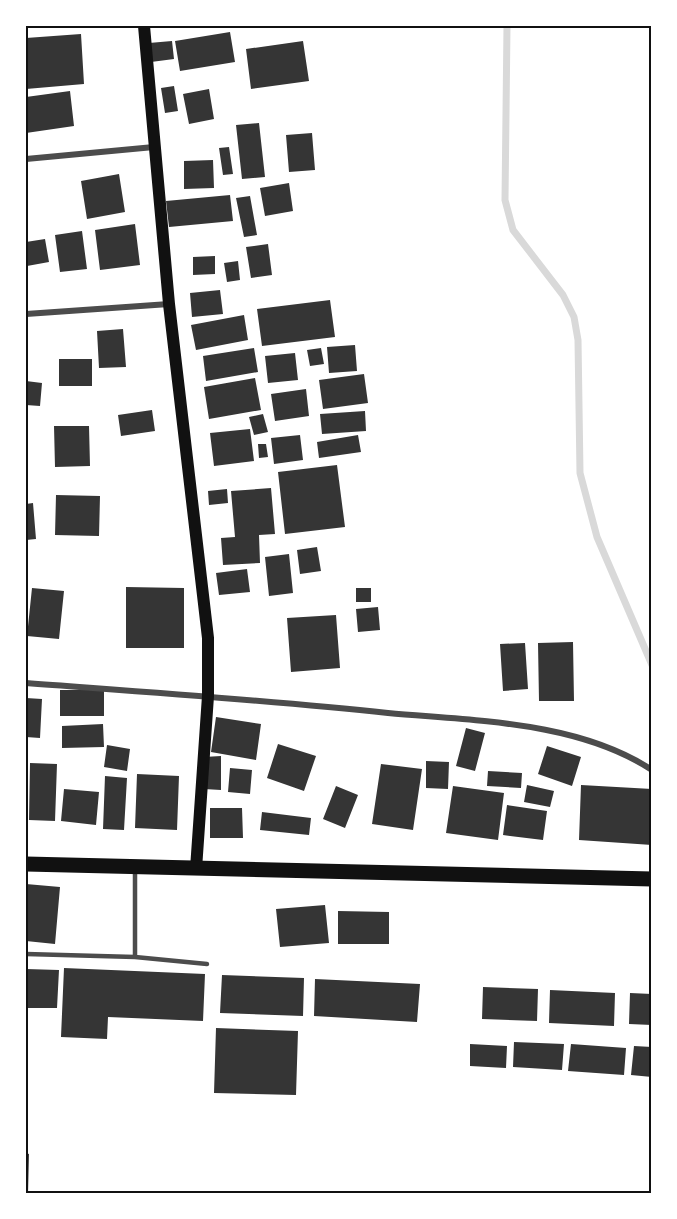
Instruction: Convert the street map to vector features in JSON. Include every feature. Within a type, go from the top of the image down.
[{"type":"main road","points":[[144,26],[169,304],[208,638],[208,696],[196,869]]},
{"type":"main road","points":[[26,864],[651,879]]},
{"type":"street","points":[[26,159],[154,147]]},
{"type":"street","points":[[26,314],[169,304]]},
{"type":"street","points":[[26,683],[208,696],[539,729],[592,742],[635,759],[651,770]]},
{"type":"lane","points":[[135,867],[135,957]]},
{"type":"lane","points":[[26,954],[135,957],[207,964]]},
{"type":"building","points":[[230,32],[235,62],[180,71],[175,41]]},
{"type":"building","points":[[81,34],[84,84],[26,89],[26,38]]},
{"type":"building","points":[[172,41],[174,59],[151,62],[149,43]]},
{"type":"building","points":[[303,41],[309,81],[251,89],[246,49]]},
{"type":"building","points":[[174,86],[178,111],[165,113],[161,88]]},
{"type":"building","points":[[209,89],[214,119],[189,124],[183,94]]},
{"type":"building","points":[[70,91],[74,126],[26,133],[26,97]]},
{"type":"building","points":[[259,123],[265,177],[242,179],[236,125]]},
{"type":"building","points":[[312,133],[315,170],[289,172],[286,135]]},
{"type":"building","points":[[229,147],[233,174],[223,175],[219,148]]},
{"type":"building","points":[[213,160],[214,188],[184,189],[184,161]]},
{"type":"building","points":[[119,174],[125,212],[87,219],[81,181]]},
{"type":"building","points":[[289,183],[293,211],[265,216],[260,188]]},
{"type":"building","points":[[230,195],[233,221],[169,227],[166,201]]},
{"type":"building","points":[[250,196],[257,235],[244,237],[236,198]]},
{"type":"building","points":[[135,224],[140,265],[100,270],[95,230]]},
{"type":"building","points":[[82,231],[87,269],[60,272],[55,235]]},
{"type":"building","points":[[45,239],[49,262],[27,266],[26,242]]},
{"type":"building","points":[[268,244],[272,275],[251,278],[246,247]]},
{"type":"building","points":[[215,256],[215,274],[193,275],[193,257]]},
{"type":"building","points":[[238,261],[240,280],[227,282],[224,263]]},
{"type":"building","points":[[220,290],[223,314],[192,317],[190,293]]},
{"type":"building","points":[[330,300],[335,337],[262,346],[257,309]]},
{"type":"building","points":[[244,315],[248,340],[196,350],[191,325]]},
{"type":"building","points":[[123,329],[126,367],[99,368],[97,331]]},
{"type":"building","points":[[355,345],[357,371],[329,373],[327,347]]},
{"type":"building","points":[[254,348],[258,372],[206,381],[203,356]]},
{"type":"building","points":[[321,348],[324,364],[310,366],[307,350]]},
{"type":"building","points":[[295,353],[298,380],[268,383],[265,356]]},
{"type":"building","points":[[59,359],[92,359],[92,386],[59,386]]},
{"type":"building","points":[[364,374],[368,403],[323,409],[319,380]]},
{"type":"building","points":[[255,378],[261,410],[209,419],[204,387]]},
{"type":"building","points":[[26,381],[42,383],[40,406],[26,405]]},
{"type":"building","points":[[306,389],[309,416],[275,421],[271,394]]},
{"type":"building","points":[[152,410],[155,431],[121,436],[118,415]]},
{"type":"building","points":[[365,411],[366,431],[322,434],[320,414]]},
{"type":"building","points":[[263,414],[268,432],[254,435],[249,417]]},
{"type":"building","points":[[54,426],[89,426],[90,466],[55,467]]},
{"type":"building","points":[[250,429],[254,461],[214,466],[210,433]]},
{"type":"building","points":[[300,435],[303,460],[274,464],[271,438]]},
{"type":"building","points":[[358,435],[361,452],[319,458],[317,442]]},
{"type":"building","points":[[258,444],[266,444],[268,457],[259,458]]},
{"type":"building","points":[[337,465],[345,527],[285,534],[278,472]]},
{"type":"building","points":[[271,488],[275,534],[259,535],[260,563],[223,565],[221,538],[235,537],[231,491]]},
{"type":"building","points":[[227,489],[228,503],[209,505],[208,491]]},
{"type":"building","points":[[56,495],[100,496],[99,536],[55,535]]},
{"type":"building","points":[[33,503],[36,539],[26,540],[26,504]]},
{"type":"building","points":[[317,547],[321,571],[300,574],[297,550]]},
{"type":"building","points":[[289,554],[293,593],[269,596],[265,557]]},
{"type":"building","points":[[247,569],[250,592],[219,595],[216,573]]},
{"type":"building","points":[[126,587],[184,588],[184,648],[126,648]]},
{"type":"building","points":[[32,588],[64,591],[59,639],[27,636]]},
{"type":"building","points":[[356,588],[371,588],[371,602],[356,602]]},
{"type":"building","points":[[378,607],[380,630],[358,632],[356,609]]},
{"type":"building","points":[[336,615],[340,668],[291,672],[287,618]]},
{"type":"building","points":[[573,642],[574,701],[539,701],[538,643]]},
{"type":"building","points":[[525,643],[528,689],[503,691],[500,644]]},
{"type":"building","points":[[60,690],[104,690],[104,716],[60,716]]},
{"type":"building","points":[[26,698],[42,699],[40,738],[26,737]]},
{"type":"building","points":[[216,717],[261,724],[256,760],[211,752]]},
{"type":"building","points":[[103,724],[104,747],[62,748],[62,726]]},
{"type":"building","points":[[466,728],[485,733],[475,771],[456,766]]},
{"type":"building","points":[[278,744],[316,756],[304,791],[267,778]]},
{"type":"building","points":[[107,745],[130,749],[127,771],[104,767]]},
{"type":"building","points":[[547,746],[581,757],[572,786],[538,774]]},
{"type":"building","points":[[221,756],[221,790],[204,789],[204,757]]},
{"type":"building","points":[[426,761],[449,762],[448,789],[426,788]]},
{"type":"building","points":[[30,763],[57,764],[55,821],[29,820]]},
{"type":"building","points":[[381,764],[422,769],[413,830],[372,824]]},
{"type":"building","points":[[230,768],[252,770],[250,794],[228,792]]},
{"type":"building","points":[[488,771],[522,773],[521,788],[487,786]]},
{"type":"building","points":[[137,774],[179,776],[177,830],[135,828]]},
{"type":"building","points":[[105,776],[127,778],[124,830],[103,829]]},
{"type":"building","points":[[527,785],[554,791],[550,807],[524,802]]},
{"type":"building","points":[[581,785],[652,789],[652,845],[579,840]]},
{"type":"building","points":[[336,786],[358,795],[345,828],[323,819]]},
{"type":"building","points":[[453,786],[504,793],[498,840],[446,833]]},
{"type":"building","points":[[64,789],[99,792],[96,825],[61,821]]},
{"type":"building","points":[[507,805],[547,811],[543,840],[503,835]]},
{"type":"building","points":[[210,808],[242,808],[243,838],[210,838]]},
{"type":"building","points":[[262,812],[311,818],[309,835],[260,830]]},
{"type":"building","points":[[26,884],[60,887],[55,944],[26,941]]},
{"type":"building","points":[[325,905],[329,943],[280,947],[276,909]]},
{"type":"building","points":[[338,911],[389,912],[389,944],[338,944]]},
{"type":"building","points":[[64,968],[205,974],[203,1021],[108,1017],[107,1039],[61,1037]]},
{"type":"building","points":[[26,969],[59,970],[57,1008],[26,1008]]},
{"type":"building","points":[[222,975],[304,978],[303,1016],[220,1013]]},
{"type":"building","points":[[315,979],[420,984],[417,1022],[314,1016]]},
{"type":"building","points":[[483,987],[538,989],[537,1021],[482,1019]]},
{"type":"building","points":[[550,990],[615,993],[614,1026],[549,1023]]},
{"type":"building","points":[[630,993],[652,994],[652,1025],[629,1024]]},
{"type":"building","points":[[216,1028],[298,1031],[296,1095],[214,1093]]},
{"type":"building","points":[[514,1042],[564,1044],[562,1070],[513,1067]]},
{"type":"building","points":[[470,1044],[507,1046],[506,1068],[470,1066]]},
{"type":"building","points":[[571,1044],[626,1048],[624,1075],[568,1071]]},
{"type":"building","points":[[634,1046],[652,1047],[652,1077],[631,1075]]},
{"type":"building","points":[[26,1153],[29,1154],[28,1194],[26,1194]]},
{"type":"waterway","points":[[507,26],[505,200],[513,230],[563,295],[574,317],[578,340],[580,473],[597,537],[652,665]]}]
